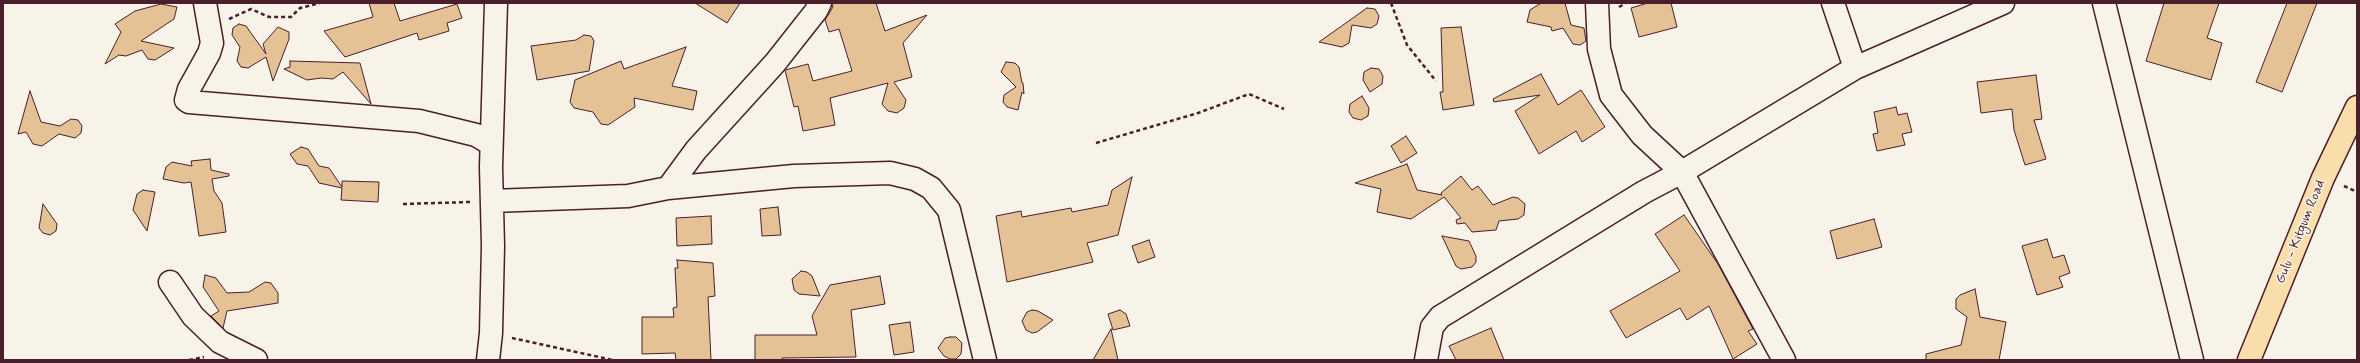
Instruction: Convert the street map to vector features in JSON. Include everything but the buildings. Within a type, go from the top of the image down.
[{"type":"main road","name":"Gulu - Kitgum Road","points":[[2249,360],[2323,178],[2357,106]]},
{"type":"street","points":[[205,3],[211,28],[212,43],[209,53],[189,88],[186,100],[189,102],[419,121],[476,135],[491,144]]},
{"type":"street","points":[[488,360],[491,333],[491,144],[496,3]]},
{"type":"street","points":[[668,188],[696,150],[775,63],[816,11],[820,3]]},
{"type":"street","points":[[1597,3],[1599,49],[1611,95],[1642,135],[1682,172],[1784,360]]},
{"type":"street","points":[[1833,3],[1855,68]]},
{"type":"street","points":[[1426,360],[1432,327],[1440,317],[1644,192],[1682,172],[1855,68],[2003,3]]},
{"type":"street","points":[[2104,3],[2192,360]]},
{"type":"street","points":[[492,202],[628,196],[668,188],[794,176],[890,173],[915,179],[931,188],[949,210],[985,360]]},
{"type":"street","points":[[170,282],[193,316],[220,342],[256,360]]},
{"type":"path","points":[[211,28],[251,9],[269,17],[291,17],[300,8],[320,3]]},
{"type":"path","points":[[1391,3],[1407,45],[1436,81]]},
{"type":"path","points":[[1096,143],[1198,113],[1249,94],[1284,109]]},
{"type":"path","points":[[402,204],[492,202]]},
{"type":"path","points":[[491,333],[613,360]]}]
